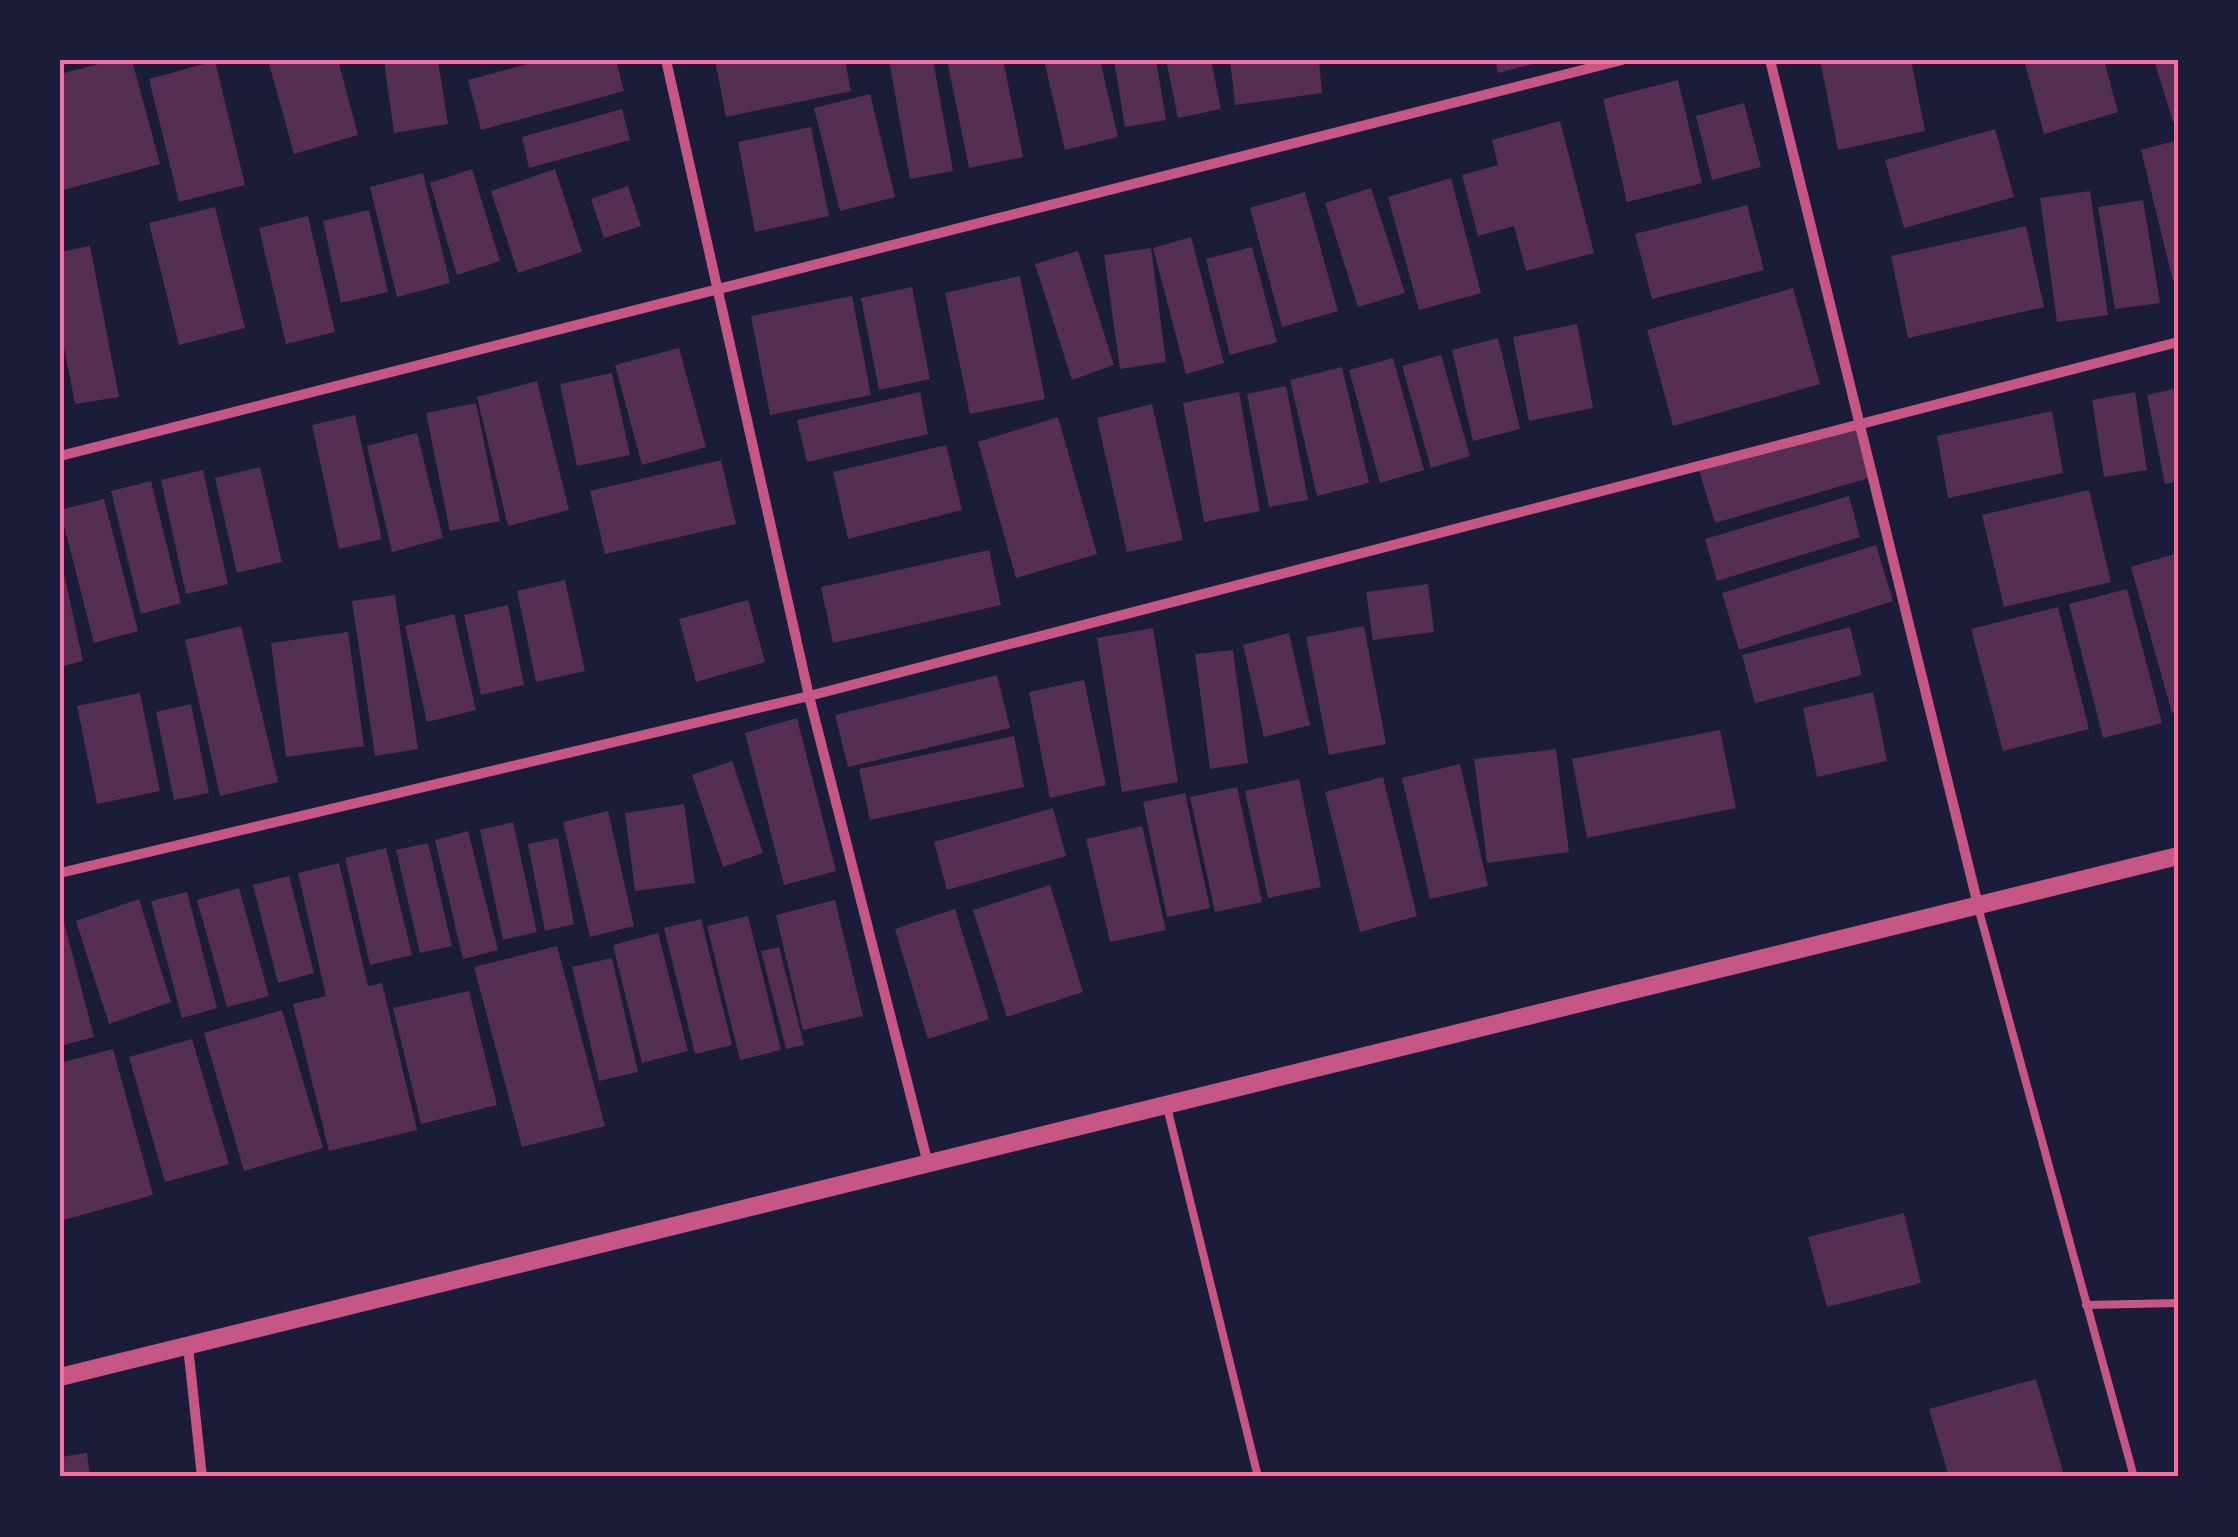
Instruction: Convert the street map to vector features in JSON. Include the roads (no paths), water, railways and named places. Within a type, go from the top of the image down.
[{"type":"street","points":[[666,60],[809,696],[927,1160]]},
{"type":"street","points":[[60,456],[1622,60]]},
{"type":"street","points":[[1770,60],[1978,905]]},
{"type":"street","points":[[60,873],[809,696],[2178,342]]},
{"type":"street","points":[[60,1377],[927,1160],[2178,856]]},
{"type":"street","points":[[188,1346],[202,1477]]},
{"type":"lane","points":[[1978,905],[2134,1477]]},
{"type":"lane","points":[[1166,1102],[1258,1477]]},
{"type":"lane","points":[[2086,1305],[2178,1302]]}]
